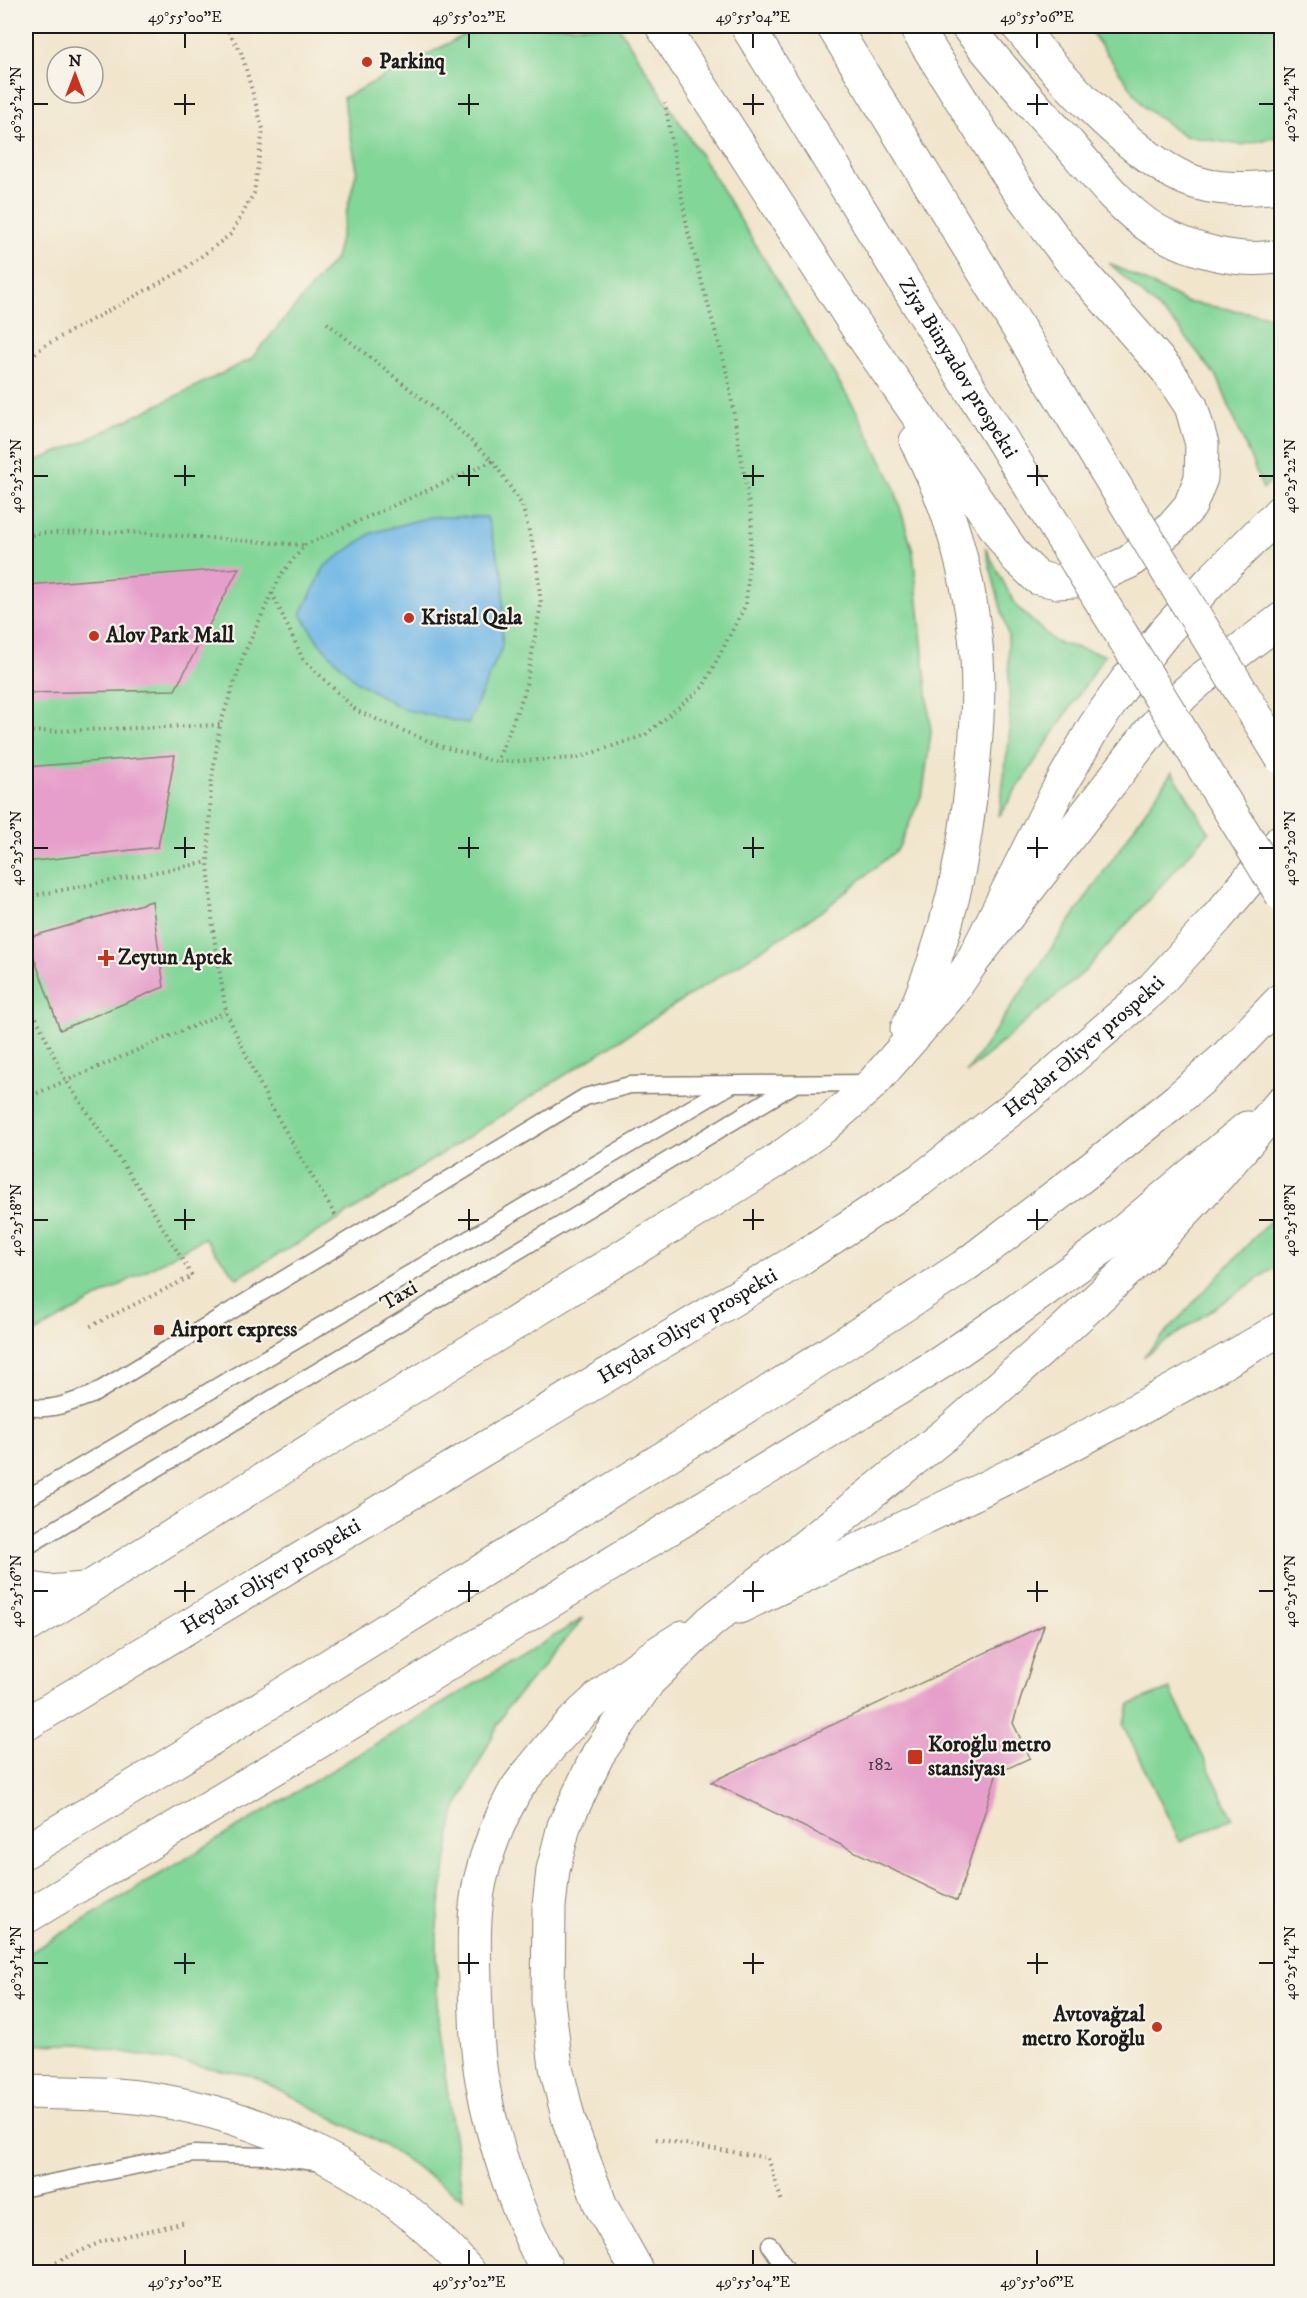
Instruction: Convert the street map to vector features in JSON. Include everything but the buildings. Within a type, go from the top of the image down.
[{"type":"main road","points":[[662,26],[862,335],[1016,557],[1038,578],[1058,582],[1089,580],[1129,561],[1170,529],[1190,506],[1201,478],[1202,444],[1191,406],[1167,370],[1069,258],[1014,184],[915,26]]},
{"type":"main road","name":"Ziya Bünyadov prospekti","points":[[747,26],[1281,895]]},
{"type":"main road","points":[[833,26],[1281,758]]},
{"type":"main road","points":[[967,26],[1112,194],[1154,229],[1185,244],[1216,254],[1262,260],[1281,256]]},
{"type":"main road","points":[[1018,26],[1098,113],[1145,155],[1187,180],[1234,190],[1281,186]]},
{"type":"main road","points":[[862,335],[924,456],[945,505],[963,566],[975,636],[978,711],[971,798],[962,863],[944,933],[924,991],[882,1074]]},
{"type":"main road","points":[[972,962],[1059,788],[1100,718],[1165,632],[1210,582],[1281,510]]},
{"type":"main road","points":[[26,1627],[773,1163],[826,1125],[882,1074],[949,996],[972,962],[1152,729],[1200,680],[1281,619]]},
{"type":"main road","name":"Heydər Əliyev prospekti","points":[[26,1724],[795,1262],[920,1180],[1026,1098],[1153,988],[1216,918],[1281,840]]},
{"type":"main road","points":[[26,1851],[156,1773],[726,1419],[963,1267],[1177,1100],[1225,1058],[1281,999]]},
{"type":"main road","points":[[638,2272],[601,2206],[569,2121],[556,2067],[548,2000],[549,1906],[553,1870],[564,1826],[598,1754],[649,1681],[710,1622],[952,1429],[1073,1322],[1145,1254],[1219,1175],[1281,1100]]},
{"type":"main road","points":[[26,1917],[415,1684],[940,1363],[1112,1241],[1281,1100]]},
{"type":"main road","points":[[548,2272],[521,2216],[500,2151],[482,2080],[476,2014],[474,1943],[480,1882],[496,1830],[515,1790],[551,1745],[602,1692],[660,1651],[710,1622],[1043,1460],[1218,1366],[1281,1328]]},
{"type":"main road","points":[[26,1587],[49,1592],[86,1589]]},
{"type":"main road","points":[[26,2092],[118,2095],[204,2109],[280,2133],[342,2166],[407,2212],[457,2267]]},
{"type":"lane","points":[[26,1406],[33,1408],[60,1406],[92,1395],[585,1097],[630,1085],[796,1083],[882,1074]]},
{"type":"lane","name":"Taxi","points":[[26,1547],[796,1083]]},
{"type":"lane","name":"Taxi","points":[[26,1499],[732,1084]]},
{"type":"lane","points":[[26,2187],[193,2154],[267,2156],[342,2166]]},
{"type":"lane","points":[[770,2245],[788,2272]]},
{"type":"path","points":[[26,361],[44,346],[183,270],[231,234],[255,193],[263,129],[241,52],[225,26]]},
{"type":"path","points":[[272,593],[303,659],[357,711],[440,746],[497,762],[578,758],[645,735],[702,687],[746,604],[752,522],[727,373],[688,232],[664,94]]},
{"type":"path","points":[[327,323],[446,418],[493,461],[522,505],[536,557],[541,604],[525,691],[497,762]]},
{"type":"path","points":[[338,1220],[269,1103],[226,1012],[213,930],[208,862],[211,784],[220,725],[244,654],[272,593],[283,572],[305,545],[493,461]]},
{"type":"path","points":[[26,536],[43,533],[127,532],[305,545]]},
{"type":"path","points":[[26,732],[220,725]]},
{"type":"path","points":[[26,897],[208,862]]},
{"type":"path","points":[[26,996],[65,1079],[141,1191],[192,1276],[87,1328]]},
{"type":"path","points":[[26,1098],[65,1079],[226,1012]]},
{"type":"path","points":[[656,2139],[768,2158],[782,2202]]},
{"type":"path","points":[[34,2272],[103,2241],[186,2222]]},
{"type":"green space","points":[[482,26],[618,26],[707,165],[856,410],[893,483],[913,552],[931,732],[923,792],[898,849],[825,909],[338,1220],[237,1278],[204,1238],[26,1338],[26,465],[85,441],[251,359],[335,259],[357,169],[343,98]]},
{"type":"green space","points":[[1087,26],[1281,26],[1281,136],[1242,145],[1185,136],[1145,108]]},
{"type":"green space","points":[[1109,263],[1186,302],[1281,318],[1281,470],[1263,489],[1218,379],[1178,327]]},
{"type":"green space","points":[[985,547],[1016,606],[1055,642],[1105,655],[999,816],[1010,729],[1008,635]]},
{"type":"green space","points":[[1172,772],[1209,832],[1084,972],[966,1073]]},
{"type":"green space","points":[[1281,1209],[1281,1263],[1143,1357]]},
{"type":"green space","points":[[584,1618],[506,1709],[454,1813],[437,1925],[437,2019],[463,2199],[384,2145],[253,2076],[81,2044],[26,2045],[26,1955]]},
{"type":"green space","points":[[1170,1689],[1233,1818],[1180,1842],[1123,1725],[1130,1704]]},
{"type":"water","points":[[429,517],[487,517],[504,579],[502,647],[468,724],[403,709],[356,681],[319,643],[301,614],[325,566],[372,533]]},
{"type":"place","name":"Parkinq","points":[[367,62]]},
{"type":"place","name":"Kristal Qala","points":[[409,618]]},
{"type":"place","name":"Alov Park Mall","points":[[94,636]]},
{"type":"place","name":"Zeytun Aptek","points":[[106,958]]},
{"type":"place","name":"Airport express","points":[[159,1330]]},
{"type":"place","name":"Koroğlu metro stansiyası","points":[[915,1757]]},
{"type":"place","name":"Avtovağzal metro Koroğlu","points":[[1157,2027]]}]
